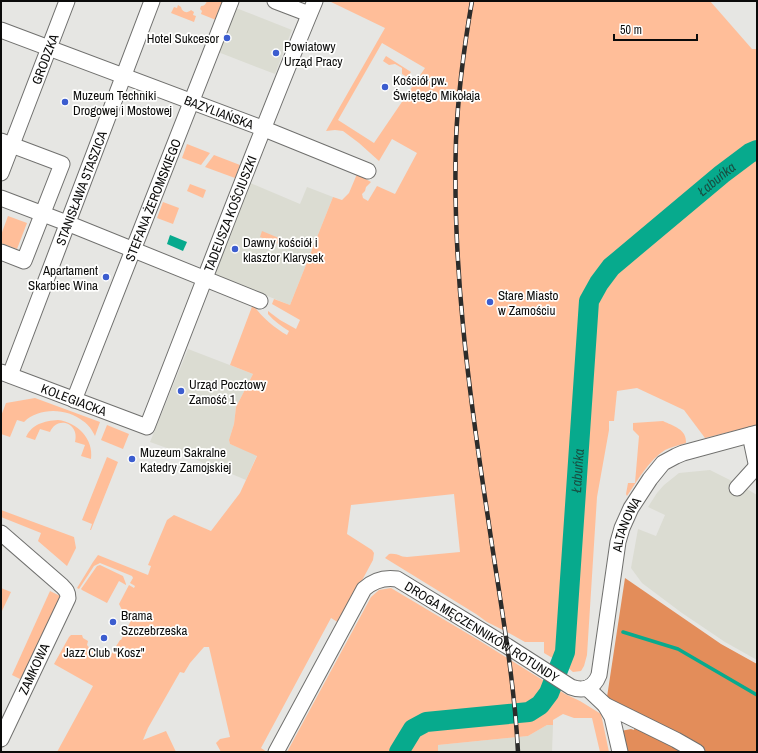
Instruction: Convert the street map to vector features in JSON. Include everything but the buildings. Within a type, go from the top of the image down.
[{"type":"street","name":"GRODZKA","points":[[1,173],[6,143],[22,117],[67,1]]},
{"type":"street","name":"STANISŁAWA STASZICA","points":[[4,375],[70,224],[152,1]]},
{"type":"street","name":"STEFANA ŻEROMSKIEGO","points":[[74,400],[231,1]]},
{"type":"street","points":[[275,1],[312,8]]},
{"type":"street","name":"TADEUSZA KOŚCIUSZKI","points":[[147,427],[262,128],[312,8]]},
{"type":"street","name":"BAZYLIAŃSKA","points":[[1,30],[262,128],[368,171]]},
{"type":"street","points":[[1,252],[24,261],[62,164],[6,143]]},
{"type":"street","points":[[1,198],[70,224],[260,301]]},
{"type":"street","name":"KOLEGIACKA","points":[[4,375],[147,427]]},
{"type":"street","points":[[737,488],[757,467],[754,434]]},
{"type":"street","name":"ALTANOWA","points":[[587,688],[595,683],[599,675],[618,542],[622,528],[637,498],[656,470],[668,460],[683,453],[754,434]]},
{"type":"street","name":"ZAMKOWA","points":[[1,533],[62,586],[68,594],[68,598],[1,739]]},
{"type":"street","name":"DROGA MĘCZENNIKÓW ROTUNDY","points":[[276,752],[364,589],[376,580],[387,578],[397,580],[507,646],[566,684],[579,689],[587,688]]},
{"type":"street","points":[[587,688],[606,705],[697,752]]},
{"type":"street","points":[[606,705],[612,717],[620,752]]},
{"type":"shaded area","points":[[207,1],[223,1],[216,20],[201,14],[201,6],[205,5]]},
{"type":"shaded area","points":[[329,1],[710,1],[752,49],[757,49],[757,425],[705,438],[684,410],[637,388],[617,391],[614,421],[609,421],[609,430],[597,497],[587,655],[581,671],[573,672],[544,653],[544,642],[525,642],[487,622],[385,558],[389,554],[407,557],[460,552],[454,494],[351,505],[347,534],[372,550],[374,553],[373,560],[339,623],[331,618],[261,748],[267,752],[221,752],[216,743],[220,739],[230,737],[209,647],[204,647],[190,663],[184,673],[180,672],[148,728],[143,740],[166,731],[176,752],[57,752],[93,686],[54,664],[69,637],[71,635],[82,635],[83,638],[88,641],[87,645],[91,650],[108,659],[121,640],[122,635],[125,630],[126,631],[132,618],[122,611],[119,604],[129,585],[134,588],[135,586],[130,583],[133,578],[132,576],[100,563],[94,566],[79,589],[77,588],[98,555],[148,575],[151,566],[148,565],[167,520],[174,515],[211,531],[240,493],[257,456],[230,444],[229,440],[234,424],[236,407],[253,374],[230,365],[253,304],[268,321],[287,335],[289,331],[273,319],[268,314],[268,311],[296,329],[300,320],[272,304],[274,299],[290,305],[333,197],[342,200],[349,193],[357,174],[371,182],[362,194],[363,198],[368,201],[377,186],[395,194],[417,153],[392,139],[379,161],[343,131],[326,131],[385,28]],"holes":[[[382,43],[425,68],[374,143],[338,120]]]},
{"type":"shaded area","points":[[178,5],[185,12],[191,10],[194,12],[193,15],[196,16],[194,22],[171,13],[174,7],[177,8]]},
{"type":"shaded area","points":[[236,8],[292,30],[275,74],[218,52]]},
{"type":"shaded area","points":[[386,56],[411,72],[407,77],[402,74],[402,68],[395,64],[389,65],[383,61]]},
{"type":"shaded area","points":[[187,144],[210,153],[201,165],[182,158]]},
{"type":"shaded area","points":[[214,155],[240,165],[235,178],[205,167]]},
{"type":"shaded area","points":[[248,182],[300,204],[307,187],[333,197],[290,305],[212,274]]},
{"type":"shaded area","points":[[190,184],[206,190],[203,198],[187,191]]},
{"type":"shaded area","points":[[163,202],[179,208],[173,224],[157,218]]},
{"type":"shaded area","points":[[8,216],[27,223],[17,249],[1,243],[1,235]]},
{"type":"shaded area","points":[[262,231],[286,241],[284,246],[260,237]]},
{"type":"shaded area","points":[[170,235],[187,242],[183,251],[167,244]]},
{"type":"shaded area","points":[[188,349],[253,374],[236,407],[234,424],[229,440],[230,444],[257,455],[246,480],[215,467],[210,467],[192,457],[150,442]]},
{"type":"shaded area","points":[[35,398],[100,422],[95,436],[87,424],[76,417],[53,411],[37,414],[24,422],[17,420],[10,437],[1,434],[1,416],[6,403]]},
{"type":"shaded area","points":[[58,420],[72,424],[83,433],[90,445],[91,459],[81,456],[85,445],[75,442],[76,435],[74,430],[67,424],[58,424],[53,427],[50,432],[40,429],[35,440],[26,437],[35,426],[48,421]]},
{"type":"shaded area","points":[[663,421],[682,431],[686,438],[686,443],[667,449],[659,454],[644,471],[627,496],[628,483],[635,483],[639,436],[633,430],[633,423]]},
{"type":"shaded area","points":[[107,425],[129,434],[123,449],[101,440]]},
{"type":"shaded area","points":[[107,457],[118,462],[90,530],[92,524],[82,520]]},
{"type":"shaded area","points":[[710,470],[757,495],[757,660],[725,642],[682,613],[642,583],[631,568],[638,529],[656,536],[665,515],[648,507],[657,493],[664,485],[679,473]]},
{"type":"shaded area","points":[[1,510],[74,537],[76,548],[67,566],[38,541],[41,533],[1,517]]},
{"type":"shaded area","points":[[100,565],[123,576],[126,584],[119,581],[107,603],[81,589],[97,566]]},
{"type":"shaded area","points":[[625,578],[721,644],[757,664],[757,752],[627,752],[621,731],[631,729],[634,730],[637,714],[607,697]]},
{"type":"shaded area","points":[[1,588],[11,592],[1,613]]},
{"type":"shaded area","points":[[391,588],[565,694],[601,714],[609,752],[600,752],[592,718],[574,718],[563,714],[553,720],[553,725],[547,725],[528,736],[438,745],[438,752],[287,752],[371,597],[379,590]]},
{"type":"shaded area","points":[[50,591],[62,597],[25,676],[20,679],[12,675]]},
{"type":"shaded area","points":[[547,725],[553,725],[552,752],[438,752],[438,745],[528,736]]},
{"type":"waterway","name":"Łabuńka","points":[[399,752],[413,729],[426,722],[529,712],[540,705],[549,693],[565,652],[589,301],[599,283],[611,267],[722,174],[750,153],[757,150]]},
{"type":"waterway","points":[[623,632],[678,649],[757,695]]},
{"type":"railway","points":[[472,1],[462,70],[456,140],[455,188],[459,282],[474,424],[510,664],[518,752]]},
{"type":"place","name":"Hotel Sukcesor","points":[[227,38]]},
{"type":"place","name":"Powiatowy Urząd Pracy","points":[[276,53]]},
{"type":"place","name":"Kościół pw. Świętego Mikołaja","points":[[385,87]]},
{"type":"place","name":"Muzeum Techniki Drogowej i Mostowej","points":[[65,102]]},
{"type":"place","name":"Dawny kościół i klasztor Klarysek","points":[[235,249]]},
{"type":"place","name":"Apartament Skarbiec Wina","points":[[106,277]]},
{"type":"place","name":"Stare Miasto w Zamościu","points":[[490,302]]},
{"type":"place","name":"Urząd Pocztowy Zamość 1","points":[[181,391]]},
{"type":"place","name":"Muzeum Sakralne Katedry Zamojskiej","points":[[132,459]]},
{"type":"place","name":"Brama Szczebrzeska","points":[[113,622]]},
{"type":"place","name":"Jazz Club \"Kosz\"","points":[[104,638]]}]
